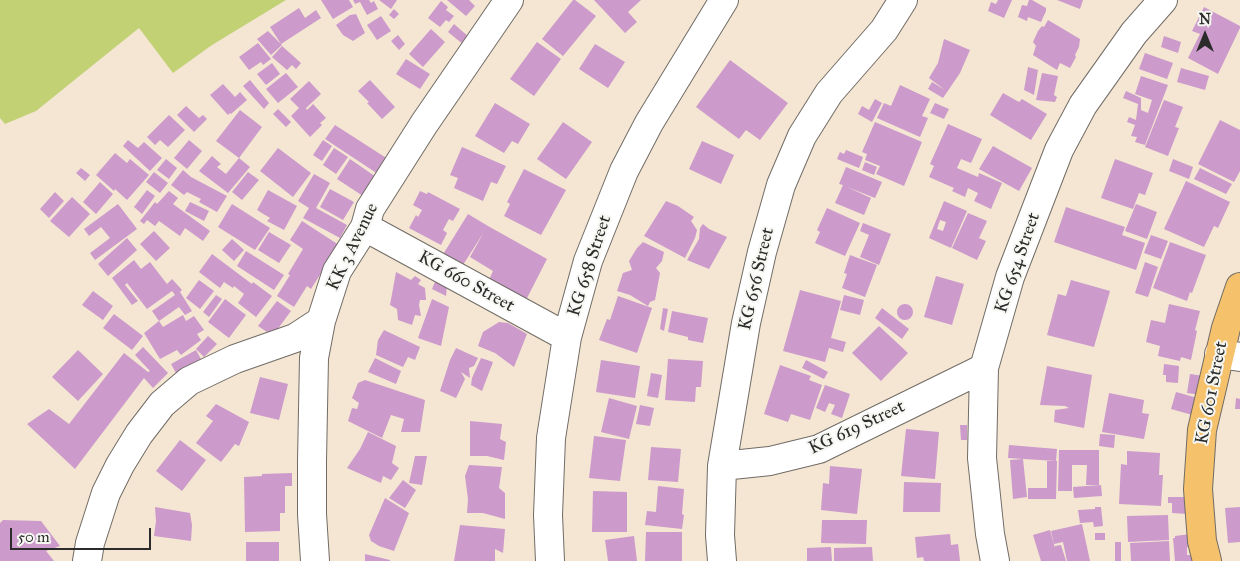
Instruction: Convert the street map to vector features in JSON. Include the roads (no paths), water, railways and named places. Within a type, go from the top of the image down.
[{"type":"main road","name":"KG 601 Street","points":[[1208,561],[1202,541],[1198,489],[1202,430],[1230,355],[1226,328],[1240,288]]},
{"type":"street","name":"KK 3 Avenue","points":[[315,561],[312,514],[314,358],[321,322],[337,271],[365,227],[370,209],[424,124],[509,0]]},
{"type":"street","name":"KG 658 Street","points":[[550,561],[548,515],[551,438],[567,337],[588,261],[624,171],[649,123],[724,0]]},
{"type":"street","name":"KG 656 Street","points":[[722,561],[720,535],[722,466],[746,323],[762,252],[781,185],[802,136],[829,93],[884,30],[903,0]]},
{"type":"street","name":"KG 654 Street","points":[[995,561],[990,534],[982,458],[984,368],[1010,277],[1059,150],[1083,105],[1134,33],[1163,0]]},
{"type":"street","name":"KG 660 Street","points":[[365,227],[567,337]]},
{"type":"street","points":[[87,561],[90,543],[106,493],[120,464],[139,434],[162,404],[189,381],[235,359],[295,338],[321,322]]},
{"type":"street","points":[[235,359],[269,356],[314,358]]},
{"type":"street","name":"KG 619 Street","points":[[722,466],[770,461],[818,449],[984,368]]}]
